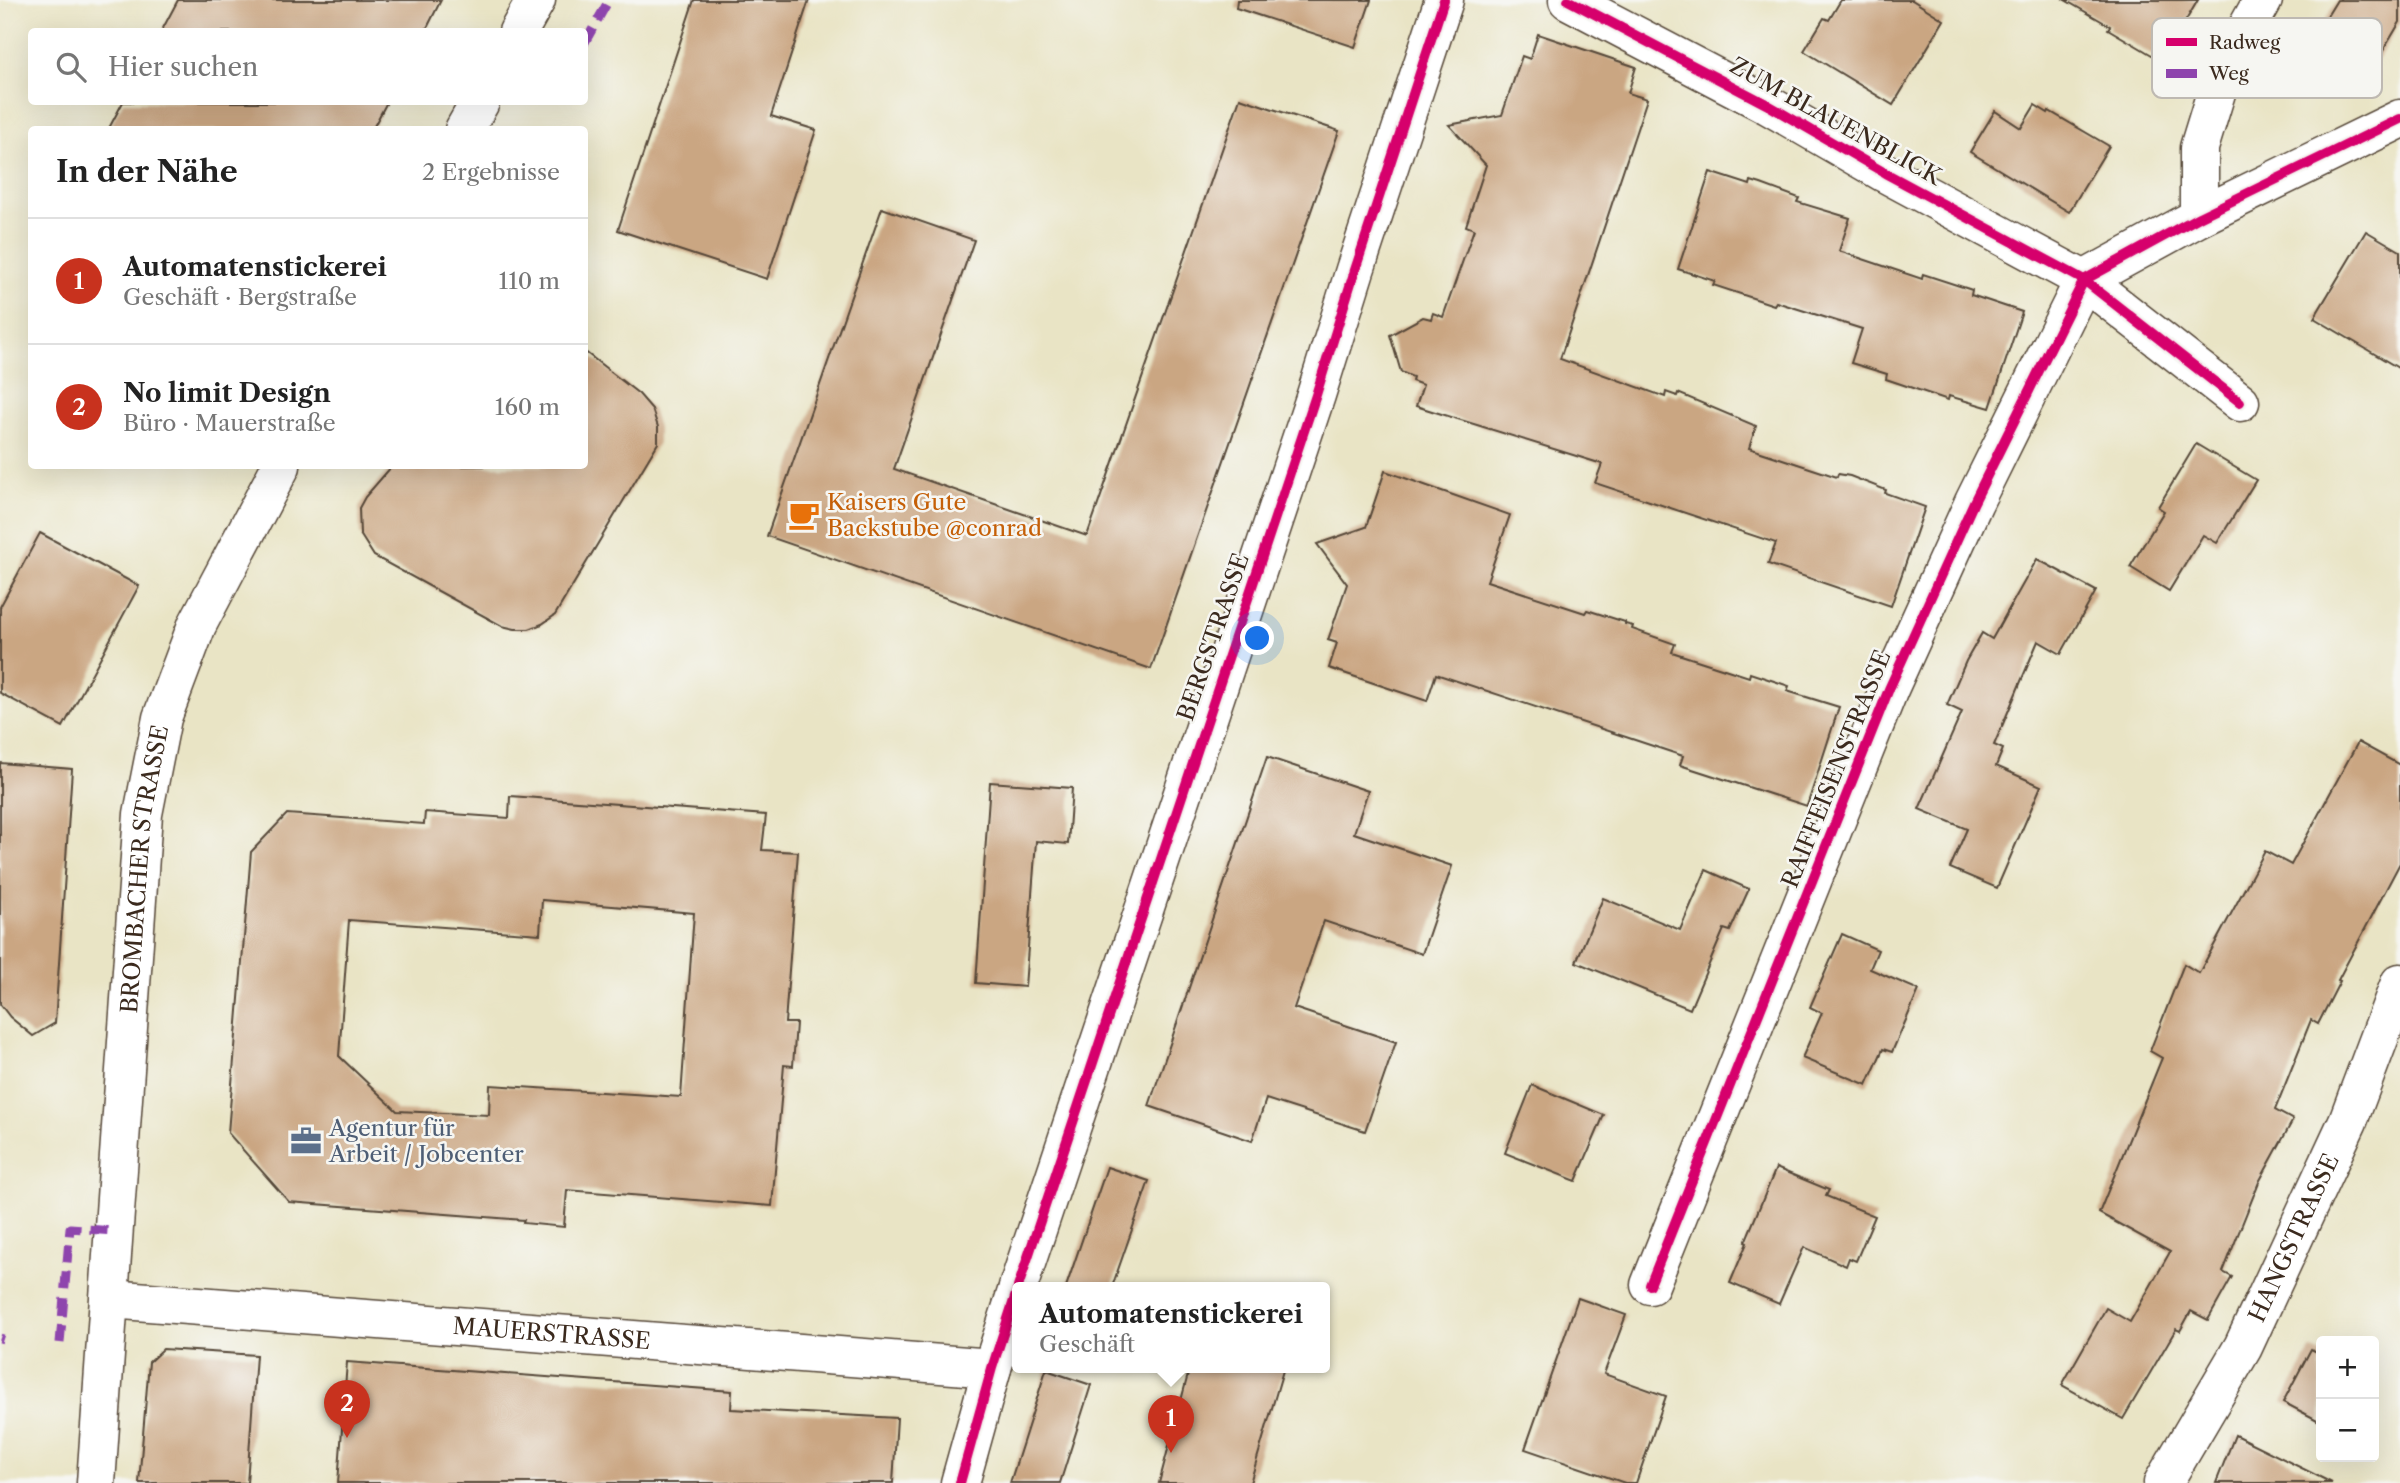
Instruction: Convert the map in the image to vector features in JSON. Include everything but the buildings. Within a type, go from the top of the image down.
[{"type":"street","points":[[520,28],[536,0]]},
{"type":"street","name":"BERGSTRASSE","points":[[1020,1282],[1316,395],[1354,270],[1444,0]]},
{"type":"street","name":"ZUM BLAUENBLICK","points":[[1568,0],[1768,105],[1885,173],[2084,281],[2241,402]]},
{"type":"street","points":[[2253,18],[2263,0]]},
{"type":"street","points":[[2199,217],[2199,148],[2214,98]]},
{"type":"street","points":[[466,126],[478,105]]},
{"type":"street","points":[[2084,281],[2199,217],[2400,119]]},
{"type":"street","name":"RAIFFEISENSTRASSE","points":[[1650,1284],[1889,689],[1974,502],[2084,281]]},
{"type":"street","name":"BROMBACHER STRASSE","points":[[96,1483],[143,814],[163,718],[201,617],[279,469]]},
{"type":"street","name":"HANGSTRASSE","points":[[2163,1483],[2243,1347],[2348,1121],[2400,983]]},
{"type":"street","name":"MAUERSTRASSE","points":[[110,1299],[992,1368]]},
{"type":"street","name":"BERGSTRASSE","points":[[960,1483],[1012,1307]]},
{"type":"marked path","points":[[588,37],[609,0]]},
{"type":"marked path","points":[[60,1343],[70,1228],[115,1231]]},
{"type":"cycle path","points":[[1020,1282],[1316,395],[1444,0]]},
{"type":"cycle path","points":[[1568,0],[1768,105],[1885,173],[2084,280],[2199,217],[2400,119]]},
{"type":"cycle path","points":[[1650,1285],[1889,689],[1974,502],[2084,280],[2240,402]]},
{"type":"cycle path","points":[[960,1483],[1012,1306]]},
{"type":"place","name":"Kaisers Gute Backstube @conrad","points":[[804,515]]},
{"type":"place","name":"Agentur für Arbeit / Jobcenter","points":[[306,1141]]},
{"type":"place","name":"No limit Design","points":[[347,1438]]},
{"type":"place","name":"Automatenstickerei","points":[[1171,1453]]}]
